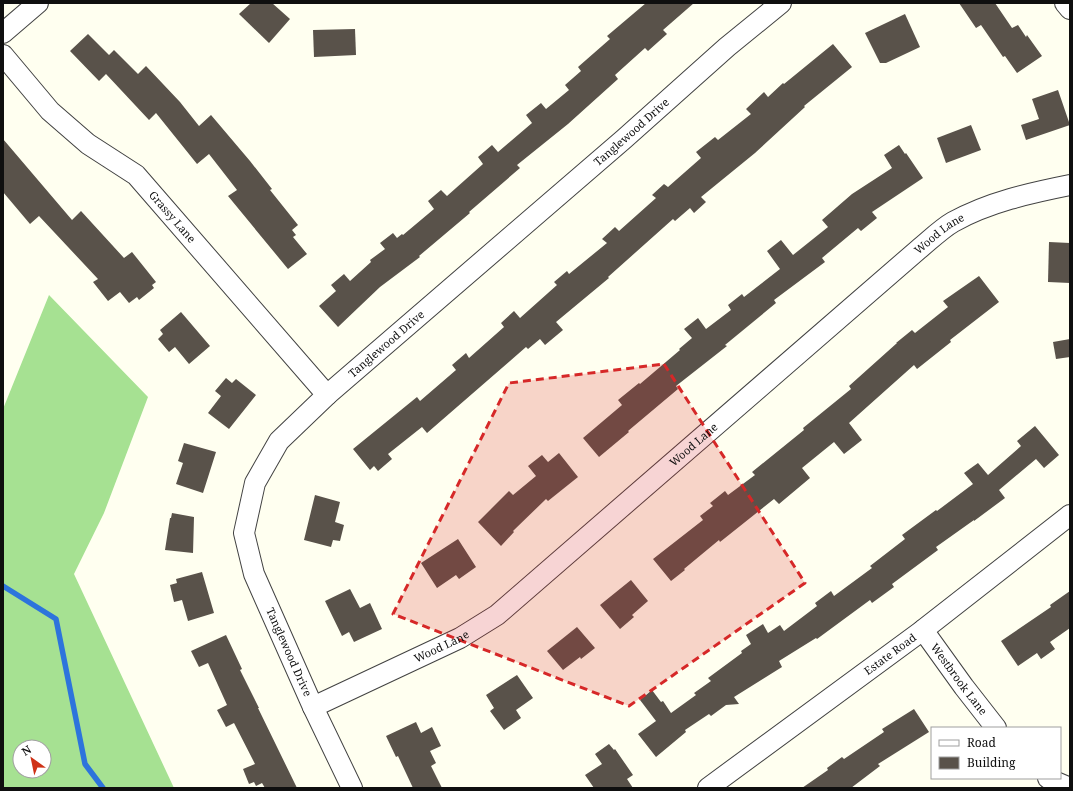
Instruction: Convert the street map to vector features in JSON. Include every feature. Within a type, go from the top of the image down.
[{"type":"street","points":[[3,33],[38,3]]},
{"type":"street","name":"Tanglewood Drive","points":[[352,788],[313,706],[254,574],[244,533],[255,483],[279,441],[327,396],[624,139],[727,47],[781,3]]},
{"type":"street","points":[[1066,3],[1070,9]]},
{"type":"street","name":"Grassy Lane","points":[[3,55],[50,111],[88,144],[136,175],[327,396]]},
{"type":"street","name":"Wood Lane","points":[[313,706],[460,638],[497,616],[919,248],[952,222],[984,208],[1024,194],[1070,185]]},
{"type":"street","name":"Estate Road","points":[[708,788],[923,630],[1070,515]]},
{"type":"street","name":"Westbrook Lane","points":[[923,630],[995,727]]},
{"type":"street","points":[[1050,779],[1070,788]]},
{"type":"highlighted area","points":[[664,364],[805,583],[629,706],[393,614],[509,383]]},
{"type":"green space","points":[[49,295],[148,397],[104,513],[74,574],[174,788],[3,788],[3,409]]},
{"type":"building","points":[[251,3],[272,3],[290,19],[269,43],[239,14]]},
{"type":"building","points":[[646,3],[694,3],[663,30],[667,34],[648,51],[645,48],[615,75],[618,79],[568,124],[517,165],[520,168],[419,256],[420,257],[380,287],[338,327],[319,306],[336,291],[331,285],[344,274],[350,281],[371,262],[370,260],[385,249],[380,243],[393,233],[397,238],[402,234],[403,235],[434,209],[428,201],[441,190],[447,196],[483,164],[478,157],[492,145],[498,152],[532,123],[526,115],[541,103],[546,109],[569,90],[565,85],[581,71],[578,67],[610,39],[607,36]]},
{"type":"building","points":[[959,3],[995,3],[1012,28],[1018,25],[1042,56],[1017,73],[1005,56],[1003,57],[981,25],[976,28]]},
{"type":"building","points":[[905,14],[920,47],[886,63],[880,63],[865,33]]},
{"type":"building","points":[[355,29],[356,55],[314,57],[313,30]]},
{"type":"building","points":[[88,34],[109,55],[114,50],[138,74],[146,66],[180,102],[199,126],[211,115],[250,161],[272,189],[270,190],[298,225],[292,230],[296,235],[293,237],[307,254],[288,269],[228,196],[237,190],[209,154],[197,164],[156,113],[149,120],[106,74],[99,81],[70,51]]},
{"type":"building","points":[[833,44],[852,67],[804,106],[805,107],[755,153],[701,197],[706,202],[694,213],[690,208],[675,221],[673,219],[608,277],[609,278],[556,322],[563,330],[545,345],[540,339],[528,349],[526,347],[427,433],[422,427],[388,454],[392,459],[378,471],[374,466],[370,470],[353,449],[417,397],[420,401],[456,370],[452,365],[466,353],[469,358],[504,327],[501,323],[514,311],[520,318],[557,285],[554,282],[567,271],[569,274],[607,243],[602,239],[615,227],[619,231],[656,198],[652,195],[664,184],[668,187],[701,158],[696,152],[715,137],[718,140],[751,114],[746,109],[764,92],[768,97],[783,83],[784,84]]},
{"type":"building","points":[[1058,90],[1070,125],[1026,140],[1021,125],[1039,119],[1032,99]]},
{"type":"building","points":[[971,125],[981,150],[946,163],[937,138]]},
{"type":"building","points":[[3,139],[72,220],[81,211],[124,258],[132,252],[156,282],[152,285],[154,288],[139,300],[137,297],[129,303],[120,292],[108,301],[93,282],[98,279],[39,216],[30,224],[3,192]]},
{"type":"building","points":[[899,145],[923,178],[872,212],[877,218],[861,231],[858,228],[822,258],[825,262],[774,300],[776,303],[725,345],[727,346],[676,386],[678,389],[599,457],[583,438],[622,405],[618,400],[639,383],[640,384],[692,338],[684,329],[698,318],[706,329],[731,310],[728,305],[742,294],[744,297],[780,269],[767,251],[781,240],[793,255],[828,227],[822,220],[852,194],[892,168],[884,155]]},
{"type":"building","points":[[1049,242],[1070,243],[1070,283],[1048,282]]},
{"type":"building","points":[[979,276],[999,302],[950,340],[951,342],[917,369],[914,365],[849,423],[862,440],[844,454],[834,442],[802,468],[810,478],[779,504],[774,499],[720,542],[719,540],[671,581],[653,559],[703,520],[700,516],[713,506],[710,503],[725,491],[728,495],[755,475],[752,472],[804,430],[803,428],[851,389],[849,386],[896,343],[912,330],[915,333],[948,307],[943,301]]},
{"type":"building","points":[[181,312],[210,346],[189,364],[175,347],[169,352],[158,339],[163,334],[160,330]]},
{"type":"building","points":[[1070,339],[1070,357],[1056,359],[1053,342]]},
{"type":"building","points":[[226,378],[232,383],[236,379],[256,395],[229,429],[208,413],[221,396],[215,391]]},
{"type":"building","points":[[1035,426],[1059,455],[1044,468],[1036,459],[999,490],[1005,498],[936,547],[938,550],[892,584],[894,587],[872,603],[870,600],[817,639],[816,638],[779,661],[782,667],[734,697],[739,704],[726,705],[711,716],[709,714],[685,730],[686,732],[656,757],[638,734],[656,721],[640,700],[652,690],[661,702],[663,701],[671,713],[696,695],[694,693],[711,681],[708,678],[742,653],[741,651],[751,644],[746,635],[763,624],[768,633],[780,625],[784,631],[817,606],[815,603],[831,591],[834,596],[872,568],[870,566],[905,539],[902,535],[973,484],[964,473],[978,463],[988,475],[1021,446],[1017,441]]},
{"type":"building","points":[[184,443],[216,452],[203,493],[176,484],[183,463],[178,461]]},
{"type":"building","points":[[559,453],[578,477],[548,501],[546,499],[513,531],[514,532],[501,546],[478,522],[509,491],[513,495],[536,476],[528,466],[542,455],[548,462]]},
{"type":"building","points":[[315,495],[340,502],[335,522],[344,525],[340,541],[333,540],[331,547],[304,540]]},
{"type":"building","points":[[172,513],[194,517],[193,553],[165,550]]},
{"type":"building","points":[[458,539],[476,567],[459,579],[456,575],[437,588],[421,563]]},
{"type":"building","points":[[202,572],[214,613],[188,621],[182,600],[174,602],[170,585],[177,583],[176,579]]},
{"type":"building","points":[[631,580],[648,601],[632,615],[634,617],[620,629],[600,605]]},
{"type":"building","points":[[350,589],[360,608],[370,603],[382,629],[354,642],[349,632],[342,636],[325,601]]},
{"type":"building","points":[[1070,591],[1070,628],[1050,642],[1055,649],[1041,659],[1037,653],[1018,666],[1001,641],[1051,607],[1050,605]]},
{"type":"building","points":[[577,627],[595,648],[563,670],[547,651]]},
{"type":"building","points":[[226,635],[242,669],[240,670],[297,788],[265,788],[262,783],[256,786],[254,782],[249,784],[243,769],[255,764],[234,723],[226,727],[217,710],[227,705],[208,663],[199,667],[191,651]]},
{"type":"building","points":[[517,675],[533,698],[516,710],[521,718],[504,730],[490,711],[494,708],[486,695]]},
{"type":"building","points":[[914,709],[929,732],[878,764],[880,766],[851,788],[802,788],[828,770],[827,768],[842,757],[844,759],[884,732],[882,729]]},
{"type":"building","points":[[416,722],[421,733],[432,727],[441,746],[430,751],[436,763],[431,766],[442,788],[413,788],[398,756],[396,757],[386,736]]},
{"type":"building","points":[[609,744],[614,750],[615,749],[633,775],[627,779],[633,788],[594,788],[585,775],[602,764],[595,754]]},
{"type":"waterway","points":[[3,586],[56,619],[85,764],[103,788]]}]
